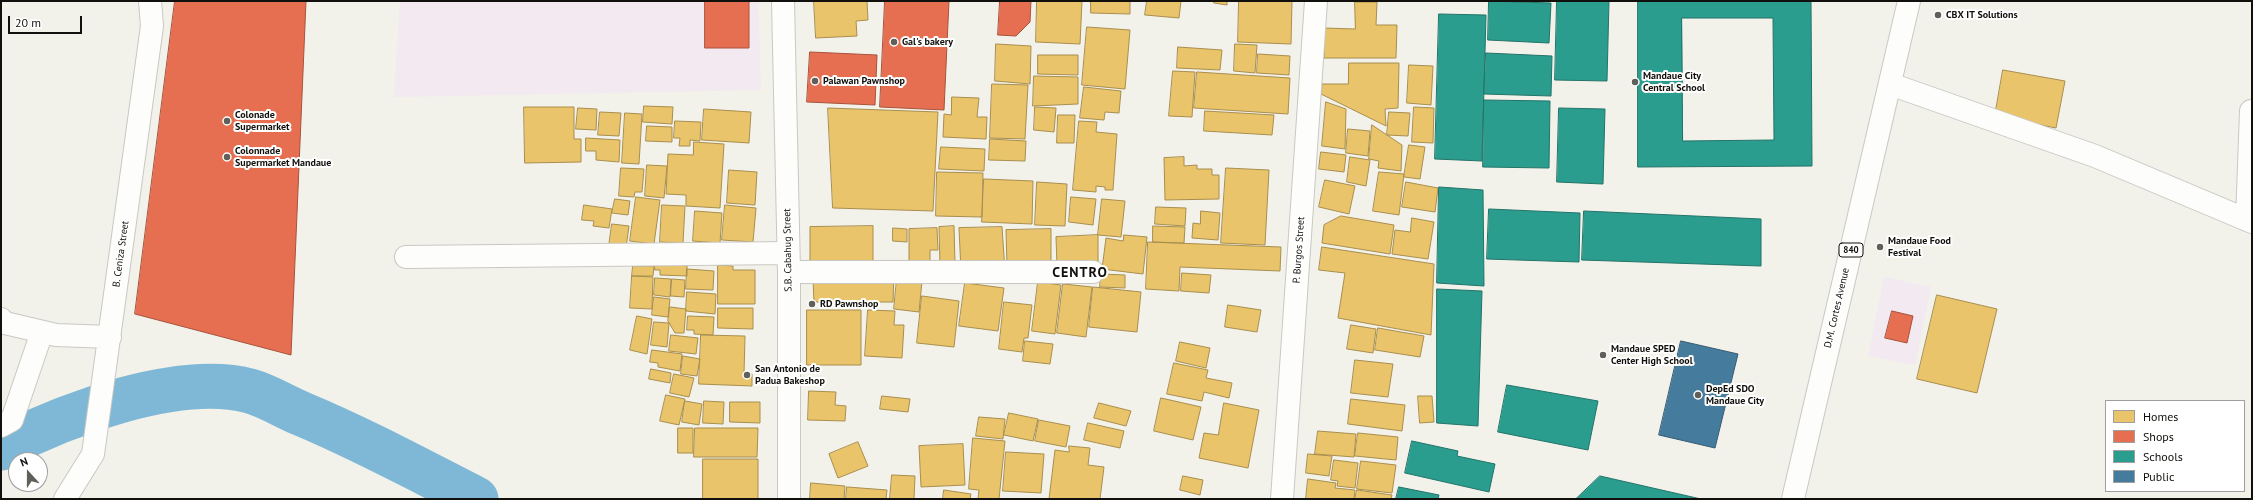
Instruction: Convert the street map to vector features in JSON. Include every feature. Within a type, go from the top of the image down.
[{"type":"main road","name":"B. Ceniza Street","points":[[65,499],[93,454],[152,26],[150,1]]},
{"type":"main road","name":"S.B. Cabahug Street","points":[[782,1],[788,262],[789,499]]},
{"type":"main road","name":"P. Burgos Street","points":[[1282,499],[1316,1]]},
{"type":"main road","name":"D.M. Cortes Avenue","points":[[1793,499],[1909,1]]},
{"type":"main road","points":[[1890,84],[2095,156],[2250,221],[2251,111]]},
{"type":"main road","points":[[406,257],[788,262],[1093,272]]},
{"type":"main road","points":[[1,319],[5,323],[42,332],[110,338]]},
{"type":"main road","points":[[1,426],[12,420],[42,332]]},
{"type":"shaded area","points":[[400,1],[758,1],[761,90],[394,97]]},
{"type":"shaded area","points":[[1884,277],[1931,287],[1915,365],[1868,356]]},
{"type":"building: Homes","points":[[814,1],[867,1],[868,20],[856,21],[857,36],[816,38]]},
{"type":"building: Homes","points":[[1037,1],[1082,1],[1080,44],[1036,42]]},
{"type":"building: Homes","points":[[1091,1],[1130,1],[1130,14],[1091,13]]},
{"type":"building: Homes","points":[[1147,1],[1181,1],[1179,18],[1145,15]]},
{"type":"building: Homes","points":[[1214,1],[1227,1],[1227,5],[1214,3]]},
{"type":"building: Homes","points":[[1239,1],[1292,1],[1291,44],[1238,42]]},
{"type":"building: Homes","points":[[1355,2],[1377,2],[1376,25],[1397,25],[1396,58],[1324,58],[1324,28],[1355,29]]},
{"type":"building: Homes","points":[[1087,27],[1130,30],[1125,89],[1082,85]]},
{"type":"building: Homes","points":[[996,44],[1031,46],[1030,84],[995,81]]},
{"type":"building: Homes","points":[[1235,44],[1257,45],[1255,73],[1234,71]]},
{"type":"building: Homes","points":[[1178,47],[1222,50],[1220,70],[1177,68]]},
{"type":"building: Homes","points":[[1258,54],[1290,56],[1289,75],[1257,73]]},
{"type":"building: Homes","points":[[1038,55],[1078,55],[1078,75],[1038,74]]},
{"type":"building: Homes","points":[[1349,63],[1399,63],[1398,108],[1385,109],[1386,126],[1321,94],[1322,84],[1348,84]]},
{"type":"building: Homes","points":[[1409,65],[1433,66],[1431,105],[1407,103]]},
{"type":"building: Homes","points":[[2003,70],[2065,81],[2056,128],[1995,116]]},
{"type":"building: Homes","points":[[1173,71],[1195,72],[1192,117],[1169,116]]},
{"type":"building: Homes","points":[[1197,72],[1290,78],[1288,114],[1194,108]]},
{"type":"building: Homes","points":[[1034,76],[1078,77],[1078,104],[1033,106]]},
{"type":"building: Homes","points":[[992,84],[1028,85],[1025,139],[990,138]]},
{"type":"building: Homes","points":[[1084,87],[1121,91],[1119,113],[1105,112],[1104,120],[1080,118]]},
{"type":"building: Homes","points":[[952,97],[979,98],[977,117],[987,117],[986,139],[943,137],[944,114],[951,115]]},
{"type":"building: Homes","points":[[1326,102],[1346,109],[1345,149],[1322,146]]},
{"type":"building: Homes","points":[[644,106],[673,107],[672,124],[643,122]]},
{"type":"building: Homes","points":[[524,107],[574,107],[574,139],[581,139],[581,162],[525,163]]},
{"type":"building: Homes","points":[[1035,107],[1056,108],[1054,132],[1034,130]]},
{"type":"building: Homes","points":[[1414,107],[1434,108],[1433,143],[1412,142]]},
{"type":"building: Homes","points":[[578,108],[597,109],[596,130],[576,129]]},
{"type":"building: Homes","points":[[828,108],[938,112],[933,211],[833,208]]},
{"type":"building: Homes","points":[[704,109],[751,112],[749,143],[702,140]]},
{"type":"building: Homes","points":[[1205,111],[1274,115],[1272,135],[1204,131]]},
{"type":"building: Homes","points":[[600,112],[621,113],[619,136],[598,135]]},
{"type":"building: Homes","points":[[1389,112],[1410,113],[1408,136],[1387,135]]},
{"type":"building: Homes","points":[[625,113],[642,114],[639,164],[622,163]]},
{"type":"building: Homes","points":[[1058,115],[1075,115],[1074,143],[1057,143]]},
{"type":"building: Homes","points":[[675,121],[701,122],[700,141],[690,140],[690,146],[679,146],[680,138],[674,138]]},
{"type":"building: Homes","points":[[1079,121],[1097,122],[1096,132],[1117,134],[1113,190],[1105,190],[1105,187],[1096,186],[1096,192],[1073,190]]},
{"type":"building: Homes","points":[[1372,125],[1402,145],[1401,171],[1378,168],[1379,161],[1369,159]]},
{"type":"building: Homes","points":[[647,126],[672,127],[672,142],[646,141]]},
{"type":"building: Homes","points":[[1348,129],[1370,131],[1368,156],[1346,153]]},
{"type":"building: Homes","points":[[586,138],[620,140],[619,162],[596,160],[596,151],[586,151]]},
{"type":"building: Homes","points":[[990,139],[1026,141],[1025,161],[989,160]]},
{"type":"building: Homes","points":[[694,142],[724,144],[720,208],[686,206],[686,195],[666,194],[668,154],[693,155]]},
{"type":"building: Homes","points":[[1409,145],[1425,147],[1420,179],[1404,177]]},
{"type":"building: Homes","points":[[941,147],[985,149],[984,171],[939,169]]},
{"type":"building: Homes","points":[[1321,152],[1346,155],[1344,172],[1319,169]]},
{"type":"building: Homes","points":[[1184,157],[1184,166],[1197,165],[1197,169],[1212,169],[1212,175],[1219,175],[1219,199],[1165,200],[1164,158]]},
{"type":"building: Homes","points":[[1350,157],[1370,160],[1366,186],[1347,182]]},
{"type":"building: Homes","points":[[647,165],[667,166],[664,198],[645,196]]},
{"type":"building: Homes","points":[[621,168],[644,169],[642,192],[635,192],[634,197],[619,196]]},
{"type":"building: Homes","points":[[1226,168],[1269,170],[1265,245],[1221,243]]},
{"type":"building: Homes","points":[[729,170],[757,172],[755,205],[727,203]]},
{"type":"building: Homes","points":[[937,172],[983,173],[982,217],[936,216]]},
{"type":"building: Homes","points":[[1379,172],[1404,174],[1399,215],[1373,211]]},
{"type":"building: Homes","points":[[984,179],[1033,181],[1032,224],[982,222]]},
{"type":"building: Homes","points":[[1325,180],[1355,186],[1349,214],[1319,207]]},
{"type":"building: Homes","points":[[1037,182],[1067,184],[1065,226],[1035,225]]},
{"type":"building: Homes","points":[[1406,182],[1438,188],[1435,212],[1402,207]]},
{"type":"building: Homes","points":[[636,197],[660,200],[654,244],[630,241]]},
{"type":"building: Homes","points":[[1071,197],[1096,199],[1093,225],[1069,222]]},
{"type":"building: Homes","points":[[615,199],[630,201],[628,215],[612,213]]},
{"type":"building: Homes","points":[[1102,199],[1125,201],[1121,237],[1098,235]]},
{"type":"building: Homes","points":[[584,205],[612,209],[609,228],[593,226],[594,221],[582,220]]},
{"type":"building: Homes","points":[[662,205],[685,206],[683,243],[660,242]]},
{"type":"building: Homes","points":[[725,205],[756,208],[753,242],[722,240]]},
{"type":"building: Homes","points":[[1156,207],[1186,208],[1185,226],[1155,224]]},
{"type":"building: Homes","points":[[695,211],[722,213],[720,243],[693,241]]},
{"type":"building: Homes","points":[[1201,211],[1220,213],[1218,240],[1192,238],[1193,223],[1200,224]]},
{"type":"building: Homes","points":[[1341,216],[1394,225],[1390,254],[1322,243],[1324,225]]},
{"type":"building: Homes","points":[[1412,218],[1434,222],[1428,259],[1392,254],[1395,230],[1410,232]]},
{"type":"building: Homes","points":[[612,224],[629,226],[626,248],[609,246]]},
{"type":"building: Homes","points":[[873,226],[873,270],[810,270],[810,227]]},
{"type":"building: Homes","points":[[954,226],[955,264],[940,265],[939,227]]},
{"type":"building: Homes","points":[[1153,226],[1185,227],[1184,243],[1153,242]]},
{"type":"building: Homes","points":[[1002,227],[1005,270],[961,271],[959,228]]},
{"type":"building: Homes","points":[[893,228],[907,229],[907,242],[893,241]]},
{"type":"building: Homes","points":[[937,228],[938,250],[930,250],[930,262],[909,263],[909,229]]},
{"type":"building: Homes","points":[[1051,229],[1051,264],[1007,265],[1006,230]]},
{"type":"building: Homes","points":[[1098,235],[1098,265],[1057,266],[1056,237]]},
{"type":"building: Homes","points":[[1124,235],[1147,237],[1143,274],[1102,269],[1106,238],[1123,241]]},
{"type":"building: Homes","points":[[1148,242],[1281,247],[1280,271],[1180,267],[1179,291],[1146,289]]},
{"type":"building: Homes","points":[[1322,247],[1434,264],[1431,335],[1338,318],[1345,273],[1319,270]]},
{"type":"building: Homes","points":[[655,259],[687,259],[687,276],[660,275],[660,270],[655,270]]},
{"type":"building: Homes","points":[[718,265],[733,266],[733,270],[755,270],[755,304],[718,304]]},
{"type":"building: Homes","points":[[633,266],[654,266],[653,276],[632,276]]},
{"type":"building: Homes","points":[[687,269],[714,271],[713,290],[686,289]]},
{"type":"building: Homes","points":[[1182,273],[1211,275],[1209,293],[1181,291]]},
{"type":"building: Homes","points":[[894,274],[893,302],[814,302],[813,280]]},
{"type":"building: Homes","points":[[1101,274],[1125,275],[1125,288],[1100,287]]},
{"type":"building: Homes","points":[[632,276],[653,277],[652,309],[630,308]]},
{"type":"building: Homes","points":[[655,278],[671,279],[670,297],[654,295]]},
{"type":"building: Homes","points":[[672,279],[685,280],[684,297],[671,296]]},
{"type":"building: Homes","points":[[897,279],[922,281],[919,312],[894,309]]},
{"type":"building: Homes","points":[[1038,282],[1061,285],[1055,334],[1032,331]]},
{"type":"building: Homes","points":[[965,283],[1004,288],[998,331],[959,326]]},
{"type":"building: Homes","points":[[1063,284],[1092,287],[1086,337],[1057,333]]},
{"type":"building: Homes","points":[[1093,287],[1141,292],[1137,332],[1089,327]]},
{"type":"building: Homes","points":[[687,292],[716,294],[715,314],[686,311]]},
{"type":"building: Homes","points":[[1937,295],[1997,309],[1977,393],[1917,379]]},
{"type":"building: Homes","points":[[922,296],[959,301],[954,347],[917,343]]},
{"type":"building: Homes","points":[[654,297],[670,299],[668,317],[652,315]]},
{"type":"building: Homes","points":[[1004,302],[1032,305],[1028,338],[1024,338],[1022,352],[999,349]]},
{"type":"building: Homes","points":[[1228,305],[1261,310],[1257,332],[1225,327]]},
{"type":"building: Homes","points":[[670,307],[686,309],[684,333],[675,333],[668,321]]},
{"type":"building: Homes","points":[[718,308],[753,308],[753,329],[718,328]]},
{"type":"building: Homes","points":[[807,310],[861,310],[861,365],[807,365]]},
{"type":"building: Homes","points":[[868,310],[895,311],[894,325],[904,325],[902,358],[865,356]]},
{"type":"building: Homes","points":[[637,316],[652,319],[647,354],[630,350]]},
{"type":"building: Homes","points":[[688,316],[714,317],[713,335],[694,334],[694,330],[687,330]]},
{"type":"building: Homes","points":[[654,322],[669,323],[667,347],[651,345]]},
{"type":"building: Homes","points":[[1351,325],[1376,329],[1373,353],[1347,349]]},
{"type":"building: Homes","points":[[1378,328],[1424,336],[1420,357],[1375,350]]},
{"type":"building: Homes","points":[[671,335],[698,338],[696,354],[669,351]]},
{"type":"building: Homes","points":[[701,335],[745,336],[744,374],[752,374],[752,386],[699,384]]},
{"type":"building: Homes","points":[[1025,341],[1053,344],[1050,364],[1023,361]]},
{"type":"building: Homes","points":[[1180,342],[1210,348],[1206,368],[1176,361]]},
{"type":"building: Homes","points":[[652,350],[682,354],[680,371],[658,367],[658,363],[650,362]]},
{"type":"building: Homes","points":[[683,356],[700,359],[697,376],[681,374]]},
{"type":"building: Homes","points":[[1355,360],[1393,364],[1388,397],[1351,393]]},
{"type":"building: Homes","points":[[1174,363],[1208,370],[1206,378],[1232,383],[1229,398],[1204,392],[1202,401],[1167,394]]},
{"type":"building: Homes","points":[[651,369],[671,373],[670,383],[649,379]]},
{"type":"building: Homes","points":[[674,374],[694,378],[689,397],[670,393]]},
{"type":"building: Homes","points":[[809,391],[836,392],[835,405],[846,406],[845,421],[808,420]]},
{"type":"building: Homes","points":[[666,395],[685,399],[679,425],[660,421]]},
{"type":"building: Homes","points":[[882,396],[910,399],[908,412],[880,409]]},
{"type":"building: Homes","points":[[1418,396],[1432,396],[1434,422],[1420,423]]},
{"type":"building: Homes","points":[[1161,398],[1201,407],[1193,440],[1154,431]]},
{"type":"building: Homes","points":[[1351,399],[1405,405],[1402,431],[1348,424]]},
{"type":"building: Homes","points":[[685,401],[702,404],[699,425],[682,422]]},
{"type":"building: Homes","points":[[704,401],[724,402],[723,424],[703,423]]},
{"type":"building: Homes","points":[[730,402],[760,402],[760,423],[730,422]]},
{"type":"building: Homes","points":[[1099,403],[1131,411],[1126,426],[1094,418]]},
{"type":"building: Homes","points":[[1224,403],[1259,410],[1248,468],[1199,458],[1204,433],[1218,435]]},
{"type":"building: Homes","points":[[1009,413],[1038,419],[1033,441],[1004,435]]},
{"type":"building: Homes","points":[[979,417],[1005,419],[1003,439],[976,436]]},
{"type":"building: Homes","points":[[1039,420],[1070,426],[1066,447],[1035,441]]},
{"type":"building: Homes","points":[[1088,423],[1124,431],[1120,448],[1084,440]]},
{"type":"building: Homes","points":[[678,428],[693,428],[693,453],[678,453]]},
{"type":"building: Homes","points":[[695,428],[758,428],[757,457],[694,457]]},
{"type":"building: Homes","points":[[1318,431],[1356,434],[1354,457],[1315,454]]},
{"type":"building: Homes","points":[[1358,433],[1398,437],[1396,460],[1355,456]]},
{"type":"building: Homes","points":[[973,438],[1005,441],[999,499],[978,499],[979,490],[969,489]]},
{"type":"building: Homes","points":[[858,442],[868,466],[838,478],[829,454]]},
{"type":"building: Homes","points":[[963,444],[965,485],[921,487],[919,446]]},
{"type":"building: Homes","points":[[1069,446],[1090,448],[1088,465],[1104,467],[1100,499],[1049,499],[1055,450],[1069,452]]},
{"type":"building: Homes","points":[[1006,452],[1044,454],[1041,493],[1003,491]]},
{"type":"building: Homes","points":[[1308,454],[1332,456],[1329,476],[1306,473]]},
{"type":"building: Homes","points":[[703,459],[758,459],[758,499],[703,499]]},
{"type":"building: Homes","points":[[1334,460],[1358,463],[1355,488],[1337,486],[1338,481],[1331,480]]},
{"type":"building: Homes","points":[[1361,461],[1396,465],[1392,493],[1357,489]]},
{"type":"building: Homes","points":[[892,475],[915,476],[914,499],[890,499]]},
{"type":"building: Homes","points":[[1183,476],[1203,480],[1200,495],[1180,490]]},
{"type":"building: Homes","points":[[1308,479],[1336,483],[1335,488],[1355,490],[1354,499],[1306,499]]},
{"type":"building: Homes","points":[[811,483],[845,486],[844,499],[810,499]]},
{"type":"building: Homes","points":[[847,487],[887,490],[886,499],[846,499]]},
{"type":"building: Homes","points":[[944,490],[971,494],[970,499],[943,499]]},
{"type":"building: Homes","points":[[1357,490],[1392,495],[1391,499],[1355,499]]},
{"type":"building: Shops","name":"Colonade Supermarket","points":[[175,1],[306,1],[291,355],[135,314]]},
{"type":"building: Shops","points":[[705,1],[749,1],[749,48],[705,48]]},
{"type":"building: Shops","points":[[885,1],[949,1],[944,110],[880,107]]},
{"type":"building: Shops","points":[[1000,1],[1031,1],[1030,22],[1016,36],[998,35]]},
{"type":"building: Shops","points":[[810,52],[877,55],[875,105],[807,102]]},
{"type":"building: Shops","points":[[1892,311],[1913,316],[1907,343],[1885,338]]},
{"type":"building: Schools","points":[[1489,1],[1551,3],[1549,43],[1488,40]]},
{"type":"building: Schools","points":[[1557,1],[1609,1],[1607,81],[1555,80]]},
{"type":"building: Schools","points":[[1638,1],[1811,1],[1812,166],[1638,167]],"holes":[[[1682,18],[1773,18],[1774,140],[1683,141]]]},
{"type":"building: Schools","points":[[1439,14],[1486,15],[1482,161],[1435,159]]},
{"type":"building: Schools","points":[[1486,53],[1552,56],[1551,96],[1484,94]]},
{"type":"building: Schools","points":[[1484,100],[1550,101],[1549,168],[1483,167]]},
{"type":"building: Schools","points":[[1559,108],[1605,109],[1603,184],[1557,182]]},
{"type":"building: Schools","points":[[1439,187],[1483,190],[1484,286],[1437,283]]},
{"type":"building: Schools","points":[[1489,209],[1580,213],[1579,262],[1487,259]]},
{"type":"building: Schools","points":[[1584,211],[1761,219],[1761,266],[1582,260]]},
{"type":"building: Schools","points":[[1437,289],[1482,291],[1478,426],[1437,423]]},
{"type":"building: Schools","points":[[1507,385],[1598,401],[1588,450],[1498,432]]},
{"type":"building: Schools","points":[[1412,441],[1458,451],[1457,456],[1495,464],[1489,492],[1405,473]]},
{"type":"building: Schools","points":[[1600,476],[1701,499],[1576,499]]},
{"type":"building: Schools","points":[[1399,487],[1439,495],[1438,499],[1396,499]]},
{"type":"building: Public","name":"DepEd SDO Mandaue City","points":[[1681,341],[1738,354],[1715,448],[1659,435]]},
{"type":"waterway","points":[[1,448],[56,422],[122,400],[157,392],[190,387],[222,387],[250,391],[263,396],[368,444],[476,499]]},
{"type":"place","name":"CBX IT Solutions","points":[[1938,15]]},
{"type":"place","name":"Gal's bakery","points":[[894,42]]},
{"type":"place","name":"Palawan Pawnshop","points":[[815,81]]},
{"type":"place","name":"Mandaue City Central School","points":[[1635,82]]},
{"type":"place","name":"Colonade Supermarket","points":[[227,121]]},
{"type":"place","name":"Colonnade Supermarket Mandaue","points":[[227,157]]},
{"type":"place","name":"Mandaue Food Festival","points":[[1880,247]]},
{"type":"place","name":"RD Pawnshop","points":[[812,304]]},
{"type":"place","name":"Mandaue SPED Center High School","points":[[1603,355]]},
{"type":"place","name":"San Antonio de Padua Bakeshop","points":[[747,375]]},
{"type":"place","name":"DepEd SDO Mandaue City","points":[[1698,395]]},
{"type":"district","name":"CENTRO","points":[[1080,273]]}]
